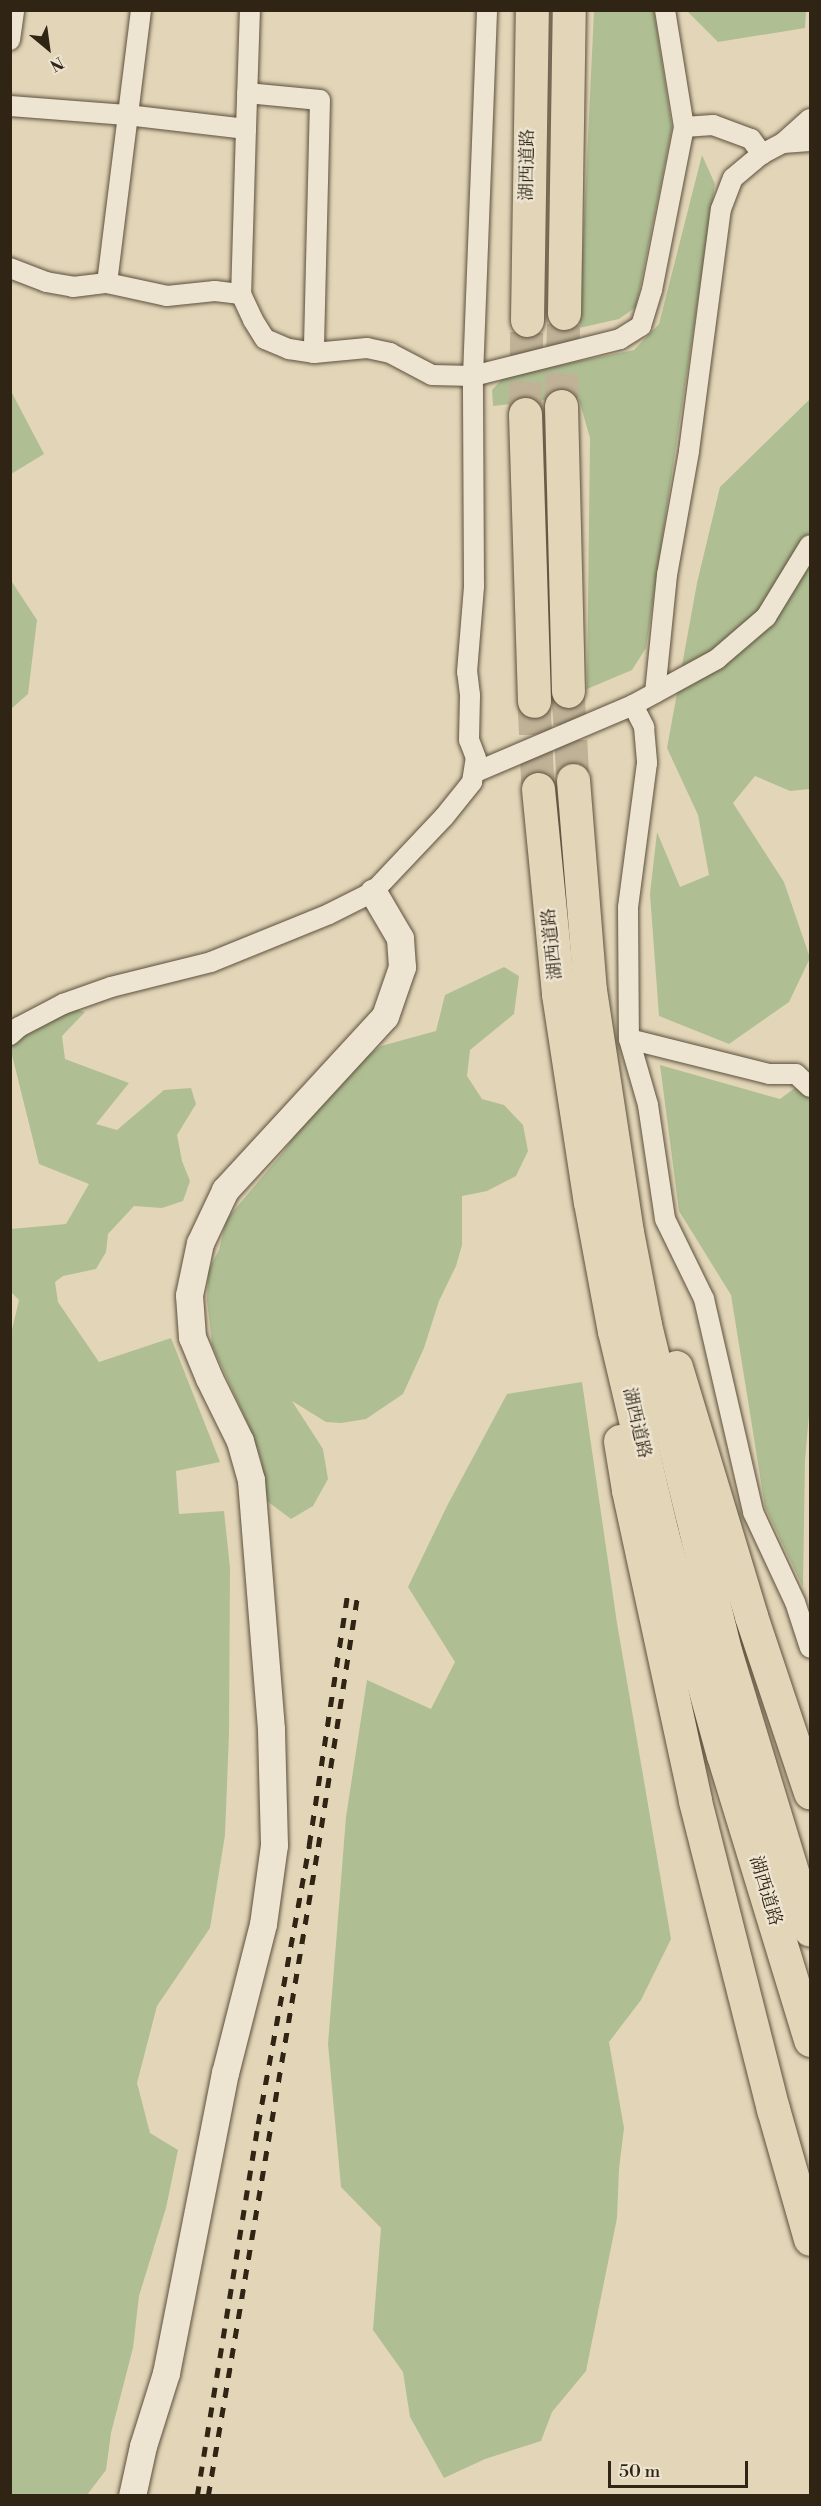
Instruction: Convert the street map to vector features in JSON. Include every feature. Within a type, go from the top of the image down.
[{"type":"highway","name":"湖西道路","points":[[527,320],[532,10]]},
{"type":"highway","name":"湖西道路","points":[[564,314],[569,10]]},
{"type":"highway","points":[[561,406],[568,691]]},
{"type":"highway","points":[[525,414],[534,701]]},
{"type":"highway","name":"湖西道路","points":[[573,780],[590,990],[640,1301],[726,1654],[810,1930]]},
{"type":"highway","name":"湖西道路","points":[[538,789],[558,994],[590,1202],[614,1331],[662,1534],[723,1755],[810,2040]]},
{"type":"highway","points":[[611,1131],[641,1251],[751,1616],[810,1792]]},
{"type":"highway","points":[[590,1202],[608,1366],[630,1502],[695,1801],[773,2109],[810,2239]]},
{"type":"street","points":[[10,40],[14,10]]},
{"type":"street","points":[[107,283],[141,10]]},
{"type":"street","points":[[250,10],[242,294],[253,320],[265,339],[289,349],[314,354],[367,348],[390,353],[432,375],[472,376],[620,339],[641,326],[652,290],[684,127],[665,10]]},
{"type":"street","points":[[10,1035],[19,1027],[63,1004],[111,987],[211,962],[329,914],[373,892],[460,799],[472,782],[476,772],[476,758],[469,740],[470,695],[466,672],[474,586],[472,376],[487,10]]},
{"type":"street","points":[[247,93],[320,100],[314,354]]},
{"type":"street","points":[[10,106],[127,115],[246,129]]},
{"type":"street","points":[[655,693],[667,575],[688,451],[721,209],[733,178],[762,154],[783,143],[810,118]]},
{"type":"street","points":[[684,127],[713,124],[751,139],[762,154]]},
{"type":"street","points":[[783,143],[810,141]]},
{"type":"street","points":[[10,268],[46,282],[73,287],[107,283],[167,296],[215,291],[242,294]]},
{"type":"street","points":[[476,772],[633,705],[717,659],[766,617],[810,545]]},
{"type":"street","points":[[633,705],[644,727],[647,763],[628,907],[629,1039],[648,1105],[665,1219],[704,1299],[753,1512],[795,1602],[810,1647]]},
{"type":"street","points":[[132,2496],[143,2446],[166,2373],[225,2073],[263,1924],[274,1845],[274,1779],[268,1682],[251,1480],[240,1441],[192,1337],[189,1295],[201,1243],[225,1190],[385,1016],[402,967],[400,938],[373,892]]},
{"type":"street","points":[[629,1039],[769,1074],[796,1074],[810,1087]]},
{"type":"green space","points":[[594,11],[654,11],[672,128],[636,307],[619,319],[579,328]]},
{"type":"green space","points":[[687,11],[806,11],[805,28],[718,42]]},
{"type":"green space","points":[[702,155],[715,184],[646,648],[632,670],[587,689],[590,438],[578,396],[493,406],[492,390],[505,376],[634,350],[659,324]]},
{"type":"green space","points":[[11,391],[44,454],[10,474]]},
{"type":"green space","points":[[810,399],[810,789],[790,791],[755,776],[733,803],[784,882],[810,958],[789,1002],[729,1044],[659,1016],[650,894],[657,832],[680,887],[709,875],[698,815],[667,748],[697,583],[720,487]]},
{"type":"green space","points":[[10,579],[37,620],[28,694],[11,709]]},
{"type":"green space","points":[[504,967],[519,976],[514,1014],[470,1050],[467,1076],[482,1099],[504,1105],[523,1125],[528,1151],[516,1176],[487,1191],[462,1196],[462,1245],[456,1266],[439,1301],[424,1348],[403,1394],[366,1419],[341,1423],[326,1422],[292,1401],[323,1449],[328,1479],[313,1506],[291,1519],[267,1501],[261,1459],[248,1424],[212,1345],[207,1300],[208,1271],[219,1250],[226,1220],[284,1151],[307,1117],[350,1069],[381,1046],[436,1031],[445,995]]},
{"type":"green space","points":[[67,1007],[85,1012],[62,1036],[65,1059],[129,1083],[96,1124],[117,1130],[164,1090],[191,1088],[196,1104],[177,1135],[182,1161],[190,1181],[183,1201],[162,1208],[134,1206],[108,1234],[106,1252],[96,1269],[63,1276],[55,1282],[58,1302],[99,1362],[171,1338],[220,1462],[176,1471],[179,1514],[224,1511],[230,1568],[229,1734],[225,1835],[210,1928],[157,2006],[137,2083],[150,2133],[178,2150],[166,2208],[139,2296],[133,2348],[111,2433],[106,2470],[87,2495],[11,2495],[10,1338],[19,1300],[11,1292],[11,1229],[66,1224],[89,1184],[39,1164],[10,1047],[32,1027]]},
{"type":"green space","points":[[660,1065],[780,1099],[810,1077],[810,1403],[805,1460],[803,1587],[765,1507],[731,1295],[679,1211]]},
{"type":"green space","points":[[582,1382],[617,1623],[671,1939],[641,2000],[609,2042],[624,2128],[619,2169],[617,2218],[586,2371],[552,2412],[541,2441],[485,2459],[444,2478],[410,2417],[403,2372],[373,2330],[381,2228],[341,2187],[328,2044],[346,1817],[367,1680],[431,1709],[455,1662],[408,1587],[447,1506],[507,1394]]},
{"type":"tunnel","points":[[561,406],[564,313]]},
{"type":"tunnel","points":[[525,414],[527,320]]},
{"type":"tunnel","points":[[568,691],[573,780]]},
{"type":"tunnel","points":[[534,701],[538,789]]},
{"type":"railway","points":[[197,2496],[258,2124],[309,1845],[348,1589]]},
{"type":"railway","points":[[208,2496],[318,1847],[358,1593]]}]
